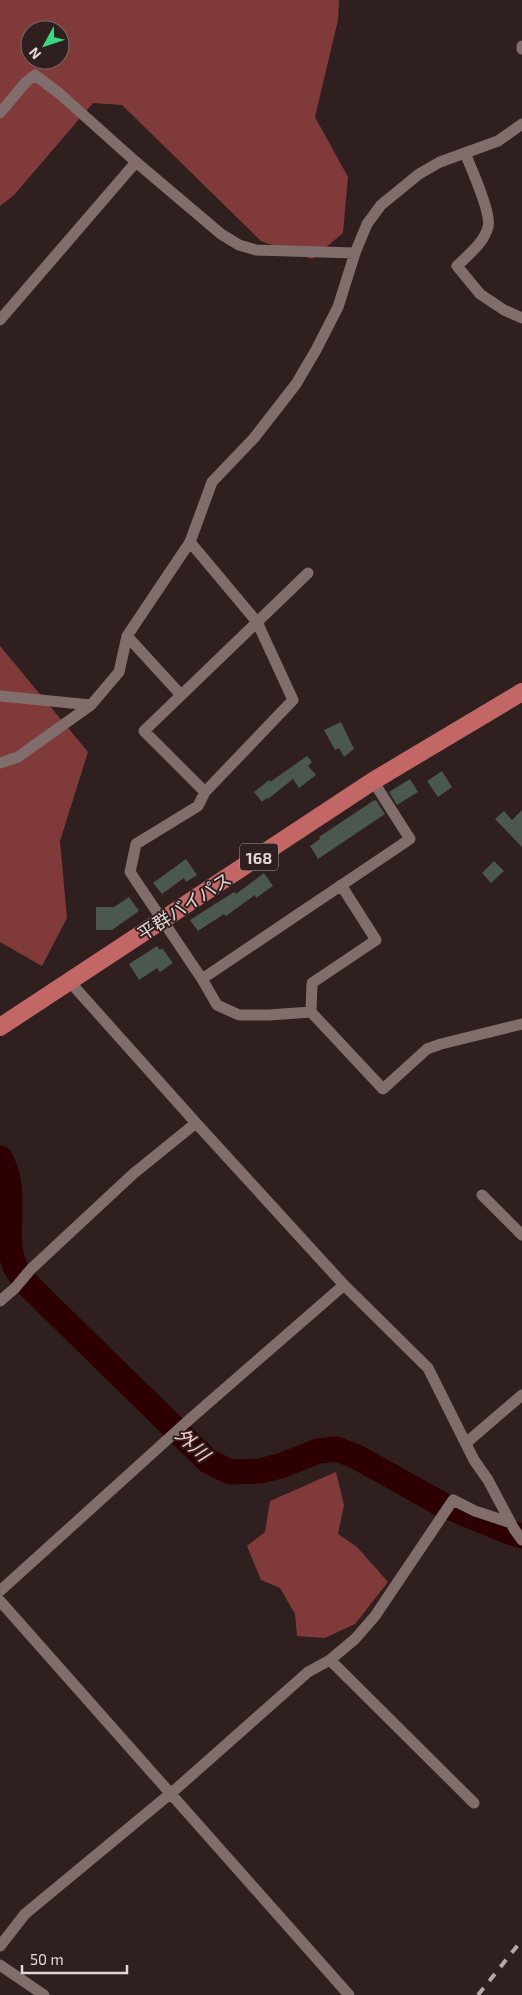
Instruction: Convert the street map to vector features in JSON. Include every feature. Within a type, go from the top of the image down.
[{"type":"highway","name":"平群バイパス","points":[[0,1027],[373,781],[522,692]]},
{"type":"street","points":[[0,113],[25,83],[35,75],[60,94],[221,234],[240,245],[256,250],[354,253]]},
{"type":"street","points":[[0,763],[18,757],[91,706],[119,672],[127,636],[190,542],[212,482],[260,431],[296,384],[316,350],[338,306],[354,253],[366,224],[381,205],[418,174],[440,162],[498,141],[522,124]]},
{"type":"street","points":[[465,154],[488,213],[488,226],[481,242],[457,266],[480,294],[504,310],[522,318]]},
{"type":"street","points":[[0,320],[136,162]]},
{"type":"street","points":[[190,542],[257,622],[294,700],[205,792],[198,806],[136,844],[130,872],[163,919],[217,1005],[239,1016],[311,1012]]},
{"type":"street","points":[[205,792],[144,731],[308,573]]},
{"type":"street","points":[[127,636],[182,695]]},
{"type":"street","points":[[0,696],[91,706]]},
{"type":"street","points":[[202,979],[410,839],[373,781]]},
{"type":"street","points":[[341,885],[376,940],[312,983],[311,1012],[383,1089],[428,1049],[522,1024]]},
{"type":"street","points":[[70,982],[344,1285],[428,1368],[474,1460],[488,1480],[512,1526],[522,1540]]},
{"type":"street","points":[[0,1301],[15,1288],[31,1269],[133,1174],[196,1123]]},
{"type":"street","points":[[482,1195],[522,1235]]},
{"type":"street","points":[[0,1591],[157,1448],[344,1285]]},
{"type":"street","points":[[466,1443],[522,1395]]},
{"type":"street","points":[[0,1946],[25,1914],[176,1790],[308,1672],[330,1660],[355,1639],[375,1616],[453,1500],[512,1526]]},
{"type":"street","points":[[0,1600],[348,1995]]},
{"type":"street","points":[[330,1660],[474,1803]]},
{"type":"street","points":[[2,1970],[44,1995]]},
{"type":"shaded area","points":[[0,0],[339,0],[338,20],[315,117],[348,177],[343,233],[312,259],[261,241],[122,105],[93,103],[14,195],[0,206]]},
{"type":"shaded area","points":[[0,646],[88,752],[60,841],[67,918],[42,966],[0,942]]},
{"type":"shaded area","points":[[336,1472],[344,1505],[338,1534],[357,1547],[388,1582],[355,1624],[325,1638],[297,1636],[295,1614],[280,1588],[261,1580],[247,1546],[265,1532],[270,1501]]},
{"type":"building","points":[[341,722],[354,749],[344,757],[339,748],[335,750],[324,730]]},
{"type":"building","points":[[307,756],[312,762],[308,766],[316,775],[299,788],[293,779],[262,802],[254,792]]},
{"type":"building","points":[[442,771],[452,787],[438,797],[427,781]]},
{"type":"building","points":[[410,779],[418,792],[397,805],[389,792]]},
{"type":"building","points":[[376,800],[385,814],[318,859],[310,846],[320,839],[319,837]]},
{"type":"building","points":[[522,810],[522,847],[495,819],[504,811],[512,820]]},
{"type":"building","points":[[186,859],[197,875],[186,882],[184,878],[162,894],[153,883]]},
{"type":"building","points":[[494,861],[504,871],[491,883],[482,873]]},
{"type":"building","points":[[264,873],[273,886],[256,898],[255,895],[226,916],[224,914],[198,931],[190,920],[234,892],[236,894]]},
{"type":"building","points":[[129,897],[139,911],[112,930],[96,930],[96,907],[114,907]]},
{"type":"building","points":[[157,946],[160,950],[162,948],[173,963],[160,972],[157,968],[139,980],[129,964]]},
{"type":"waterway","name":"外川","points":[[0,1158],[9,1186],[10,1242],[16,1268],[27,1284],[208,1461],[230,1472],[260,1471],[280,1466],[318,1451],[337,1449],[357,1457],[441,1504],[522,1536]]},
{"type":"railway","points":[[478,1995],[522,1940]]}]
